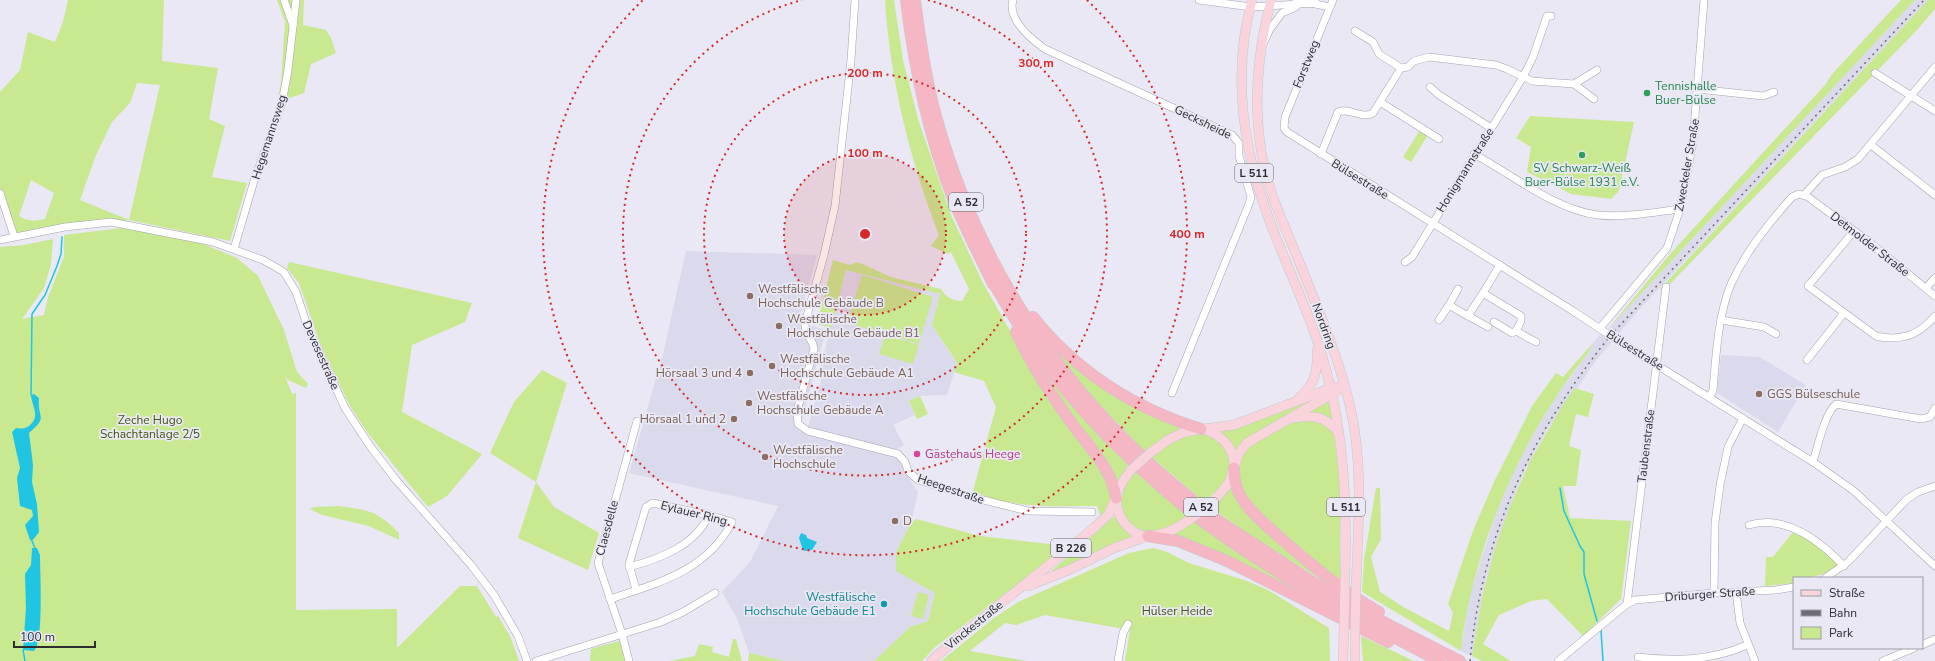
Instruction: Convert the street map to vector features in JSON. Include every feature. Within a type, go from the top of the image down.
[{"type":"highway","name":"A 52","points":[[906,0],[917,75],[935,145],[952,195],[991,279],[1026,337],[1065,388],[1107,436],[1154,480],[1201,519],[1286,576],[1339,608],[1439,661]]},
{"type":"highway","name":"A 52","points":[[915,0],[927,78],[944,144],[961,192],[985,246],[1004,282],[1046,348],[1100,415],[1133,449],[1209,514],[1343,600],[1460,661]]},
{"type":"highway","points":[[991,279],[1023,346],[1068,418],[1111,476],[1116,498]]},
{"type":"highway","points":[[1004,282],[1056,344],[1090,375],[1123,397],[1159,414],[1201,429]]},
{"type":"highway","points":[[1234,468],[1235,484],[1246,504],[1262,521],[1300,555],[1332,580],[1372,607],[1465,661]]},
{"type":"highway","points":[[1148,536],[1178,541],[1227,561],[1428,661]]},
{"type":"main road","name":"Nordring","points":[[1252,3],[1243,51],[1243,102],[1246,135],[1260,194],[1316,336],[1332,391],[1340,434],[1346,498],[1343,661]]},
{"type":"main road","name":"Nordring","points":[[1270,3],[1261,45],[1257,96],[1258,127],[1264,165],[1278,212],[1318,307],[1345,386],[1354,424],[1359,462],[1355,661]]},
{"type":"main road","points":[[1293,402],[1307,390],[1315,377],[1317,362],[1316,336]]},
{"type":"main road","name":"B 226","points":[[1116,498],[1119,487],[1131,470],[1174,437],[1189,430],[1234,425],[1293,402],[1345,386]]},
{"type":"main road","name":"B 226","points":[[1148,536],[1172,530],[1189,520],[1210,504],[1229,482],[1239,453],[1247,443],[1332,391]]},
{"type":"main road","points":[[1288,418],[1309,416],[1321,418],[1327,421],[1340,434]]},
{"type":"main road","points":[[1201,429],[1218,435],[1225,442],[1232,454],[1234,468]]},
{"type":"main road","points":[[1116,498],[1119,514],[1124,522],[1132,530],[1148,536]]},
{"type":"main road","name":"Vinckestraße","points":[[931,661],[964,631],[1018,590],[1105,518],[1111,511],[1116,498]]},
{"type":"main road","name":"Vinckestraße","points":[[1018,590],[1071,570],[1121,545],[1148,536]]},
{"type":"street","name":"Hegemannsweg","points":[[234,249],[254,181],[282,104],[294,28],[284,0]]},
{"type":"street","points":[[294,28],[296,0]]},
{"type":"street","points":[[854,28],[855,0]]},
{"type":"street","points":[[854,28],[859,0]]},
{"type":"street","name":"Gecksheide","points":[[1012,0],[1010,7],[1016,20],[1031,39],[1045,49],[1232,135],[1239,143],[1240,156],[1251,197],[1172,393]]},
{"type":"street","points":[[1199,0],[1252,3],[1332,3]]},
{"type":"street","name":"Zweckeler Straße","points":[[1600,328],[1667,248],[1680,209],[1693,142],[1704,0]]},
{"type":"street","points":[[1261,45],[1266,40],[1270,29],[1282,13],[1298,3]]},
{"type":"street","name":"Forstweg","points":[[1284,128],[1285,117],[1332,3]]},
{"type":"street","name":"Honigmannstraße","points":[[1405,262],[1412,257],[1474,154],[1523,77],[1547,16],[1551,16]]},
{"type":"street","name":"Heegestraße","points":[[854,28],[835,206],[824,255],[805,323],[806,334],[812,342],[814,350],[796,415],[801,427],[808,431],[898,454],[905,462],[908,471],[918,480],[975,498],[1028,511],[1092,512]]},
{"type":"street","points":[[1355,31],[1373,42],[1379,54],[1401,68],[1408,67],[1414,61],[1429,58],[1496,65],[1532,81],[1574,84],[1594,99]]},
{"type":"street","points":[[1401,68],[1380,102],[1439,139]]},
{"type":"street","points":[[1710,397],[1713,390],[1721,320],[1731,285],[1745,258],[1762,233],[1792,196],[1799,194],[1804,195],[1822,175],[1845,167],[1858,159],[1935,68]]},
{"type":"street","points":[[1574,84],[1597,70]]},
{"type":"street","points":[[1875,73],[1935,111]]},
{"type":"street","points":[[1430,87],[1438,95],[1491,128]]},
{"type":"street","points":[[1697,90],[1763,96],[1774,92]]},
{"type":"street","name":"Bülsestraße","points":[[1321,154],[1338,112],[1348,110],[1369,115],[1373,113],[1380,102]]},
{"type":"street","name":"Bülsestraße","points":[[1284,128],[1292,136],[1813,462],[1854,491],[1935,566]]},
{"type":"street","points":[[1871,145],[1935,195]]},
{"type":"street","points":[[1474,154],[1543,195],[1573,209],[1598,215],[1634,214],[1680,209]]},
{"type":"street","points":[[0,193],[14,236]]},
{"type":"street","name":"Detmolder Straße","points":[[1804,195],[1854,230],[1935,296]]},
{"type":"street","name":"Devesestraße","points":[[0,240],[65,226],[111,222],[213,242],[269,262],[284,272],[290,281],[308,328],[345,408],[370,446],[396,480],[471,565],[494,595],[518,636],[527,661]]},
{"type":"street","points":[[1854,230],[1808,286],[1876,336],[1895,339],[1914,334],[1924,328],[1935,316]]},
{"type":"street","points":[[1468,316],[1500,265]]},
{"type":"street","points":[[1926,288],[1935,278]]},
{"type":"street","name":"Taubenstraße","points":[[1627,604],[1666,287]]},
{"type":"street","points":[[1439,320],[1458,289]]},
{"type":"street","points":[[1483,293],[1519,315],[1521,321],[1516,331]]},
{"type":"street","points":[[1449,304],[1488,327]]},
{"type":"street","points":[[1807,360],[1844,313]]},
{"type":"street","points":[[1721,320],[1764,328],[1776,334]]},
{"type":"street","points":[[1494,322],[1512,333],[1516,331],[1536,342]]},
{"type":"street","points":[[1813,462],[1827,419],[1832,408],[1836,404],[1920,419],[1930,417],[1935,408]]},
{"type":"street","points":[[1714,593],[1715,523],[1720,485],[1728,447],[1743,418]]},
{"type":"street","name":"Claesdelle","points":[[629,661],[622,634],[600,569],[599,558],[637,421]]},
{"type":"street","points":[[1827,577],[1844,566],[1907,499],[1918,492],[1935,487]]},
{"type":"street","name":"Eylauer Ring","points":[[610,599],[679,575],[693,566],[712,550],[723,537],[732,522],[709,515],[653,503],[644,510],[629,567]]},
{"type":"street","points":[[636,590],[629,567],[660,557],[677,549],[699,530],[709,515]]},
{"type":"street","points":[[1750,525],[1762,521],[1778,523],[1800,532],[1822,545],[1844,566]]},
{"type":"street","name":"Driburger Straße","points":[[1627,604],[1639,600],[1714,593],[1776,590],[1793,587]]},
{"type":"street","points":[[1736,592],[1740,623],[1747,646],[1755,661]]},
{"type":"street","points":[[536,661],[667,620],[715,593]]},
{"type":"street","points":[[1558,661],[1627,604]]},
{"type":"street","points":[[1118,661],[1123,633],[1128,624]]},
{"type":"street","points":[[1923,645],[1935,639]]},
{"type":"street","points":[[1638,657],[1665,660],[1700,659],[1733,652],[1747,646]]},
{"type":"street","points":[[1883,661],[1912,649]]},
{"type":"shaded area","points":[[1915,0],[1928,0],[1637,312],[1594,363],[1577,389],[1575,388],[1546,432],[1525,470],[1495,548],[1483,592],[1472,656],[1461,651],[1469,597],[1499,504],[1518,461],[1554,399],[1589,352],[1592,344],[1609,328]]},
{"type":"shaded area","name":"Westfälische Hochschule","points":[[686,251],[817,255],[798,322],[826,330],[799,431],[895,455],[902,463],[905,472],[918,492],[911,523],[896,552],[935,593],[928,621],[910,627],[874,661],[785,661],[749,653],[737,618],[722,592],[750,562],[778,506],[629,473],[663,354]]},
{"type":"shaded area","points":[[846,270],[940,294],[932,325],[957,364],[947,395],[919,396],[909,401],[915,415],[893,425],[904,445],[896,450],[808,427],[822,377],[819,372]]},
{"type":"shaded area","name":"GGS Bülseschule","points":[[1721,355],[1760,357],[1806,385],[1778,432],[1717,393]]},
{"type":"green space","points":[[68,0],[164,0],[162,61],[218,68],[209,119],[225,126],[212,177],[247,183],[230,241],[129,220],[14,236],[0,193],[0,92],[20,70],[28,32],[55,42],[63,22]],"holes":[[[137,83],[160,85],[129,220],[80,200],[96,155],[112,122],[130,103]],[[31,180],[54,193],[45,219],[31,220],[19,216]]]},
{"type":"green space","points":[[277,0],[304,0],[303,25],[326,30],[331,38],[336,53],[311,64],[304,93],[284,100],[276,110],[281,82],[285,22]]},
{"type":"green space","points":[[885,0],[894,0],[903,60],[918,119],[951,215],[983,283],[1029,364],[1106,474],[1112,504],[1101,518],[1097,506],[1049,506],[1018,504],[988,497],[973,491],[996,407],[984,381],[954,372],[957,363],[932,325],[940,294],[846,270],[831,328],[817,324],[833,260],[850,265],[858,262],[891,277],[941,289],[947,296],[955,300],[962,301],[969,289],[951,252],[948,254],[931,246],[939,235],[919,178],[903,120],[891,60]]},
{"type":"green space","points":[[1901,0],[1915,0],[1609,328],[1670,254]]},
{"type":"green space","points":[[1928,0],[1935,0],[1935,9],[1918,29],[1665,289],[1660,289]]},
{"type":"green space","points":[[1530,116],[1634,122],[1619,191],[1611,199],[1571,194],[1527,172],[1531,147],[1516,138]]},
{"type":"green space","points":[[1420,130],[1428,135],[1411,162],[1403,157]]},
{"type":"green space","name":"Zeche Hugo Schachtanlage 2/5","points":[[122,228],[201,243],[237,258],[258,276],[284,330],[297,372],[308,384],[306,388],[288,380],[285,376],[292,394],[296,393],[296,610],[397,609],[397,648],[460,586],[477,586],[496,617],[498,616],[510,636],[519,661],[0,661],[0,247],[24,245],[53,239],[51,264],[44,288],[22,319],[44,315],[48,297],[64,257],[64,235]]},
{"type":"green space","points":[[289,262],[472,303],[465,322],[412,345],[402,412],[482,454],[447,496],[428,507],[367,432],[349,404],[321,346],[299,283],[287,268]]},
{"type":"green space","points":[[862,275],[933,297],[919,344],[847,323]]},
{"type":"green space","points":[[885,335],[919,345],[913,364],[879,354]]},
{"type":"green space","points":[[1592,344],[1589,352],[1556,396],[1542,419],[1517,466],[1495,515],[1470,595],[1461,651],[1362,592],[1364,560],[1376,488],[1380,488],[1381,539],[1371,557],[1380,592],[1405,608],[1449,631],[1453,613],[1448,604],[1474,528],[1495,480],[1532,406],[1556,373],[1563,377]]},
{"type":"green space","points":[[1026,345],[1075,407],[1128,465],[1117,483],[1085,437]]},
{"type":"green space","points":[[1052,347],[1056,348],[1077,368],[1188,427],[1165,438],[1144,451],[1083,387]]},
{"type":"green space","points":[[542,370],[567,383],[536,482],[490,453],[514,402]]},
{"type":"green space","points":[[1575,388],[1594,394],[1588,417],[1576,414],[1569,446],[1581,450],[1576,486],[1563,486],[1570,518],[1631,521],[1621,599],[1583,636],[1547,599],[1531,601],[1499,615],[1483,644],[1511,661],[1482,661],[1472,656],[1483,593],[1495,548],[1508,511],[1530,461],[1564,403]]},
{"type":"green space","points":[[920,396],[928,414],[917,419],[909,401]]},
{"type":"green space","points":[[1319,397],[1265,428],[1235,454],[1229,440],[1219,431],[1236,428]]},
{"type":"green space","points":[[1329,399],[1333,421],[1303,414]]},
{"type":"green space","points":[[1302,418],[1317,418],[1334,432],[1340,485],[1340,580],[1298,550],[1243,496],[1237,468],[1243,453],[1256,442],[1289,423]]},
{"type":"green space","points":[[1202,433],[1218,438],[1228,455],[1230,469],[1225,482],[1204,502],[1152,457],[1181,436]]},
{"type":"green space","points":[[1135,472],[1187,516],[1161,531],[1143,531],[1135,527],[1128,521],[1123,511],[1120,497],[1123,487]]},
{"type":"green space","points":[[536,482],[554,507],[599,533],[588,570],[518,538]]},
{"type":"green space","points":[[1231,483],[1233,491],[1340,591],[1248,534],[1212,508]]},
{"type":"green space","points":[[339,506],[365,510],[378,516],[385,520],[399,533],[399,540],[369,526],[322,515],[310,509],[314,507]]},
{"type":"green space","points":[[1116,515],[1135,535],[1049,573]]},
{"type":"green space","points":[[916,519],[980,536],[1067,546],[934,648],[922,661],[874,661],[910,627],[928,621],[935,593],[896,571],[896,552],[911,523]]},
{"type":"green space","points":[[1195,521],[1261,567],[1335,613],[1170,536]]},
{"type":"green space","points":[[1793,532],[1813,542],[1837,563],[1838,566],[1817,576],[1793,577],[1793,583],[1765,586],[1766,557],[1773,557]]},
{"type":"green space","name":"Hülser Heide","points":[[1153,548],[1167,552],[1189,563],[1247,581],[1268,590],[1329,628],[1330,661],[1125,661],[1130,630],[1045,615],[1016,625],[1005,623],[970,651],[1027,661],[941,661],[994,618],[1018,602],[1129,553]]},
{"type":"green space","points":[[918,592],[929,595],[923,619],[911,616]]},
{"type":"green space","points":[[1361,636],[1414,661],[1363,661]]},
{"type":"green space","points":[[733,639],[736,639],[742,661],[669,661],[695,656],[699,644],[713,647],[712,652],[729,657]]},
{"type":"green space","points":[[622,640],[627,661],[590,661],[591,649]]},
{"type":"green space","points":[[749,653],[785,661],[748,661]]},
{"type":"water","points":[[34,394],[39,398],[41,417],[39,423],[29,433],[33,465],[32,482],[37,504],[39,532],[32,541],[30,540],[25,525],[33,516],[32,510],[20,506],[17,478],[20,468],[12,432],[16,428],[29,426],[35,419],[35,411],[31,395]]},
{"type":"water","points":[[801,533],[806,535],[807,538],[817,542],[812,550],[803,550],[799,538]]},
{"type":"water","points":[[32,548],[37,548],[40,555],[41,606],[39,635],[34,651],[23,650],[26,608],[25,574],[31,565]]},
{"type":"waterway","points":[[31,395],[32,314],[45,295],[57,266],[61,254],[62,237]]},
{"type":"waterway","points":[[1560,488],[1564,511],[1584,552],[1584,574],[1597,621]]},
{"type":"waterway","points":[[32,541],[35,548]]},
{"type":"waterway","points":[[1601,630],[1603,661]]},
{"type":"waterway","points":[[23,650],[25,661]]},
{"type":"railway","points":[[1470,661],[1476,614],[1486,570],[1499,528],[1515,488],[1534,449],[1556,411],[1582,373],[1610,336],[1924,0]]},
{"type":"place","name":"Tennishalle Buer-Bülse","points":[[1647,93]]},
{"type":"place","name":"SV Schwarz-Weiß Buer-Bülse 1931 e.V.","points":[[1582,155]]},
{"type":"place","name":"Westfälische Hochschule Gebäude B","points":[[750,296]]},
{"type":"place","name":"Westfälische Hochschule Gebäude B1","points":[[779,326]]},
{"type":"place","name":"Westfälische Hochschule Gebäude A1","points":[[772,366]]},
{"type":"place","name":"Hörsaal 3 und 4","points":[[750,373]]},
{"type":"place","name":"GGS Bülseschule","points":[[1759,394]]},
{"type":"place","name":"Westfälische Hochschule Gebäude A","points":[[749,403]]},
{"type":"place","name":"Hörsaal 1 und 2","points":[[734,419]]},
{"type":"place","name":"Gästehaus Heege","points":[[917,454]]},
{"type":"place","name":"Westfälische Hochschule","points":[[765,457]]},
{"type":"place","name":"D","points":[[895,521]]},
{"type":"place","name":"Westfälische Hochschule Gebäude E1","points":[[884,604]]}]
